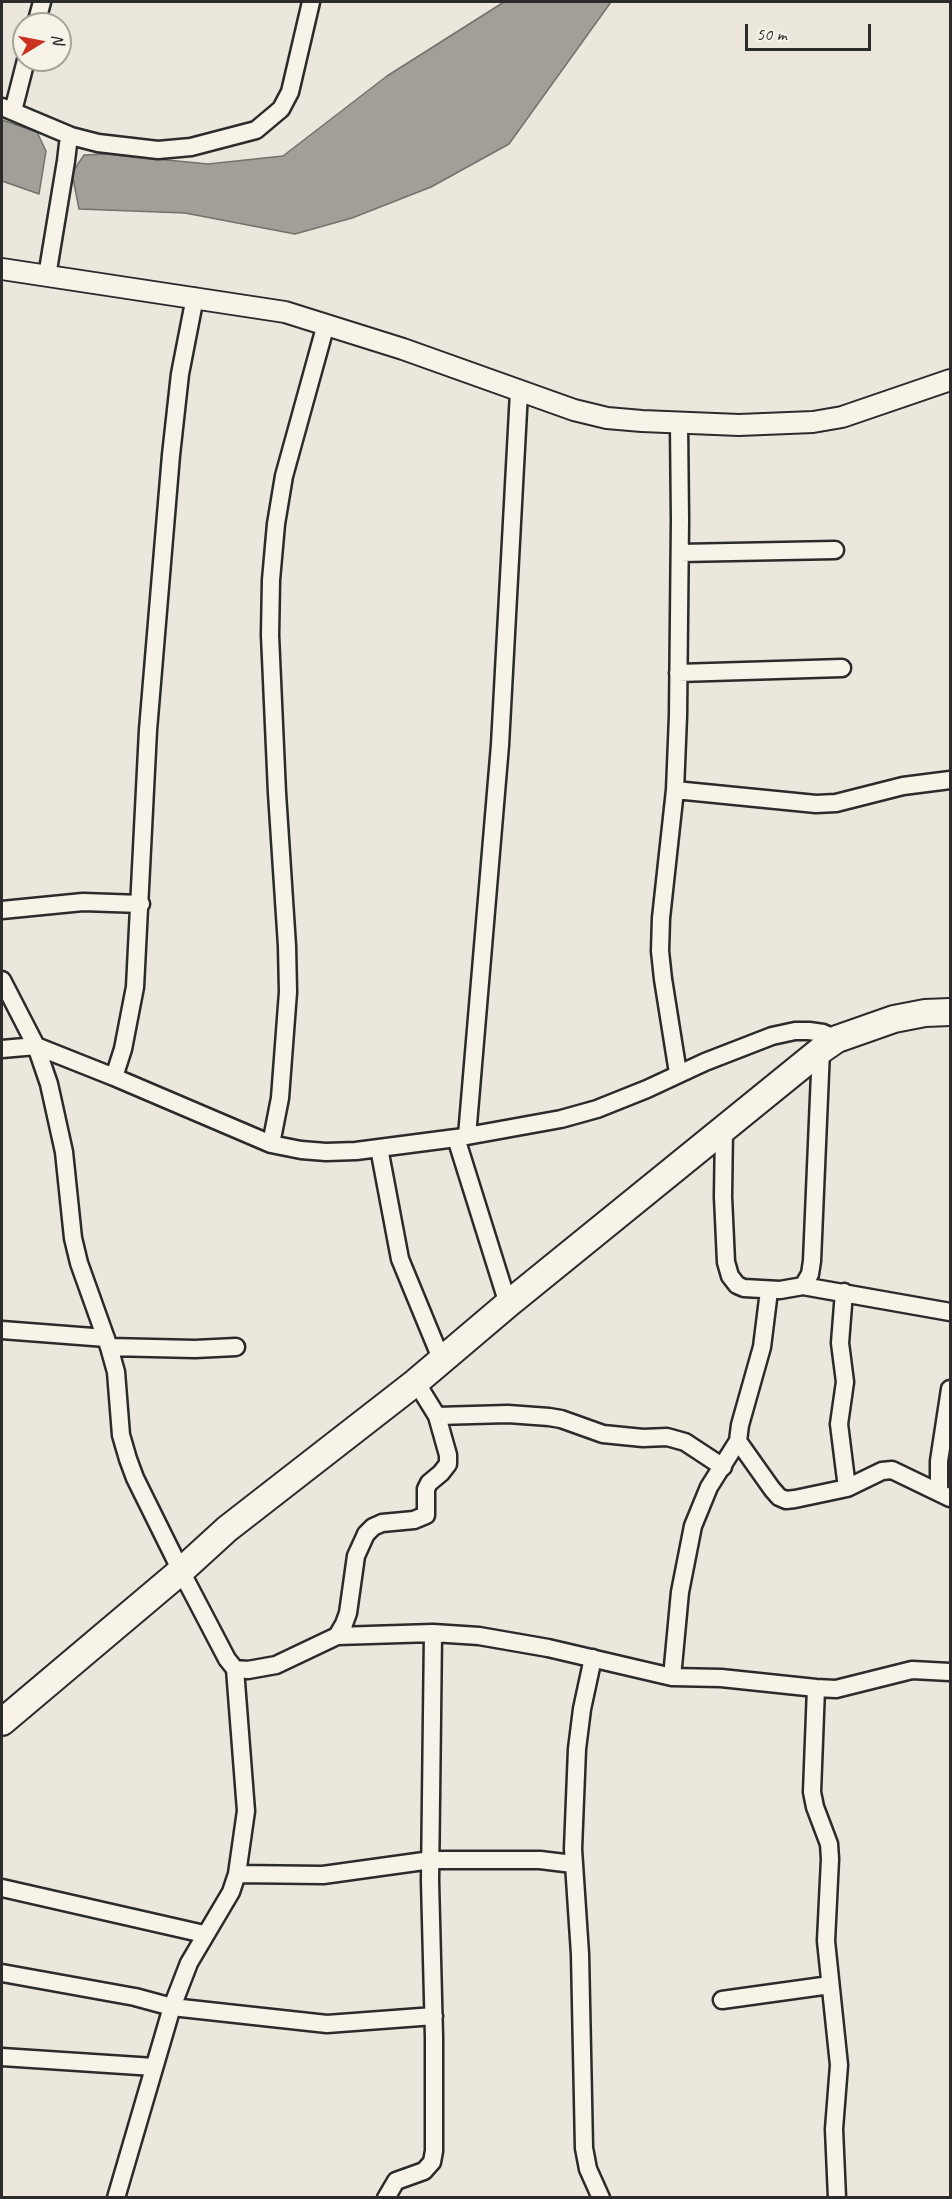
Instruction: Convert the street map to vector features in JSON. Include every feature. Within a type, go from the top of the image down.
[{"type":"main road","points":[[2,1722],[181,1571],[227,1529],[416,1382],[508,1304],[829,1045],[894,1019],[925,1013],[951,1012]]},
{"type":"street","points":[[21,72],[7,109],[71,136],[98,143],[158,150],[191,147],[256,130],[281,109],[290,92],[311,2]]},
{"type":"street","points":[[47,276],[71,136]]},
{"type":"street","points":[[2,269],[285,312],[326,324],[519,392],[607,418],[679,424],[739,425],[813,422],[842,417],[951,380]]},
{"type":"street","points":[[114,1077],[131,1016],[135,987],[148,730],[171,455],[180,374],[195,297]]},
{"type":"street","points":[[271,1144],[280,1098],[288,980],[270,635],[271,580],[276,524],[284,476],[326,324]]},
{"type":"street","points":[[508,1304],[462,1137],[505,681],[519,392]]},
{"type":"street","points":[[678,1073],[660,951],[661,918],[675,790],[680,553],[679,424]]},
{"type":"street","points":[[680,553],[835,550]]},
{"type":"street","points":[[678,673],[842,668]]},
{"type":"street","points":[[675,790],[816,804],[836,803],[903,786],[951,780]]},
{"type":"street","points":[[2,910],[83,902],[141,904]]},
{"type":"street","points":[[2,980],[36,1047],[58,1120],[64,1152],[73,1238],[116,1372],[121,1435],[128,1459],[181,1571],[227,1659],[235,1669],[246,1811],[237,1874],[231,1892],[204,1934],[189,1963],[172,2007],[116,2198]]},
{"type":"street","points":[[2,1049],[36,1047],[114,1077],[271,1144],[326,1152],[379,1148],[462,1137],[561,1119],[597,1109],[647,1089],[678,1073],[772,1036],[795,1031],[823,1034],[829,1045],[812,1261],[810,1274],[803,1286]]},
{"type":"street","points":[[724,1128],[726,1262],[730,1276],[737,1285],[769,1291],[803,1286],[951,1312]]},
{"type":"street","points":[[379,1148],[400,1259],[441,1361]]},
{"type":"street","points":[[672,1677],[680,1592],[693,1526],[709,1487],[738,1441],[740,1425],[762,1347],[769,1291]]},
{"type":"street","points":[[844,1292],[840,1343],[845,1382],[839,1424],[847,1488]]},
{"type":"street","points":[[2,1330],[195,1349],[236,1347]]},
{"type":"street","points":[[337,1636],[348,1613],[356,1556],[366,1534],[373,1527],[382,1523],[414,1520],[426,1515],[428,1508],[426,1489],[448,1464],[448,1455],[437,1416],[416,1382]]},
{"type":"street","points":[[945,1495],[939,1461],[951,1389]]},
{"type":"street","points":[[437,1416],[508,1414],[549,1416],[603,1434],[643,1438],[667,1437],[685,1442],[723,1467]]},
{"type":"street","points":[[738,1441],[779,1497],[786,1500],[847,1488],[882,1471],[892,1470],[945,1495]]},
{"type":"street","points":[[235,1669],[248,1670],[276,1665],[337,1636],[433,1633],[479,1636],[548,1648],[672,1677],[732,1679],[816,1688],[836,1689],[912,1670],[951,1672]]},
{"type":"street","points":[[386,2198],[396,2181],[424,2171],[432,2162],[434,2151],[431,1860],[433,1633]]},
{"type":"street","points":[[593,1658],[582,1709],[577,1749],[573,1864],[580,1954],[584,2148],[588,2169],[601,2198]]},
{"type":"street","points":[[816,1688],[812,1792],[815,1808],[829,1844],[830,1859],[826,1941],[839,2065],[834,2129],[837,2198]]},
{"type":"street","points":[[237,1874],[323,1875],[431,1860],[540,1860],[573,1864]]},
{"type":"street","points":[[2,1888],[204,1934]]},
{"type":"street","points":[[2,1973],[135,1996],[172,2007],[327,2024],[434,2016]]},
{"type":"street","points":[[722,2000],[830,1985]]},
{"type":"street","points":[[2,2056],[154,2067]]},
{"type":"shaded area","points":[[504,2],[611,2],[509,144],[431,187],[352,218],[295,234],[185,213],[79,209],[72,173],[84,155],[105,154],[208,164],[283,156],[387,76]]},
{"type":"shaded area","points":[[2,120],[37,132],[46,151],[39,194],[2,181]]}]
